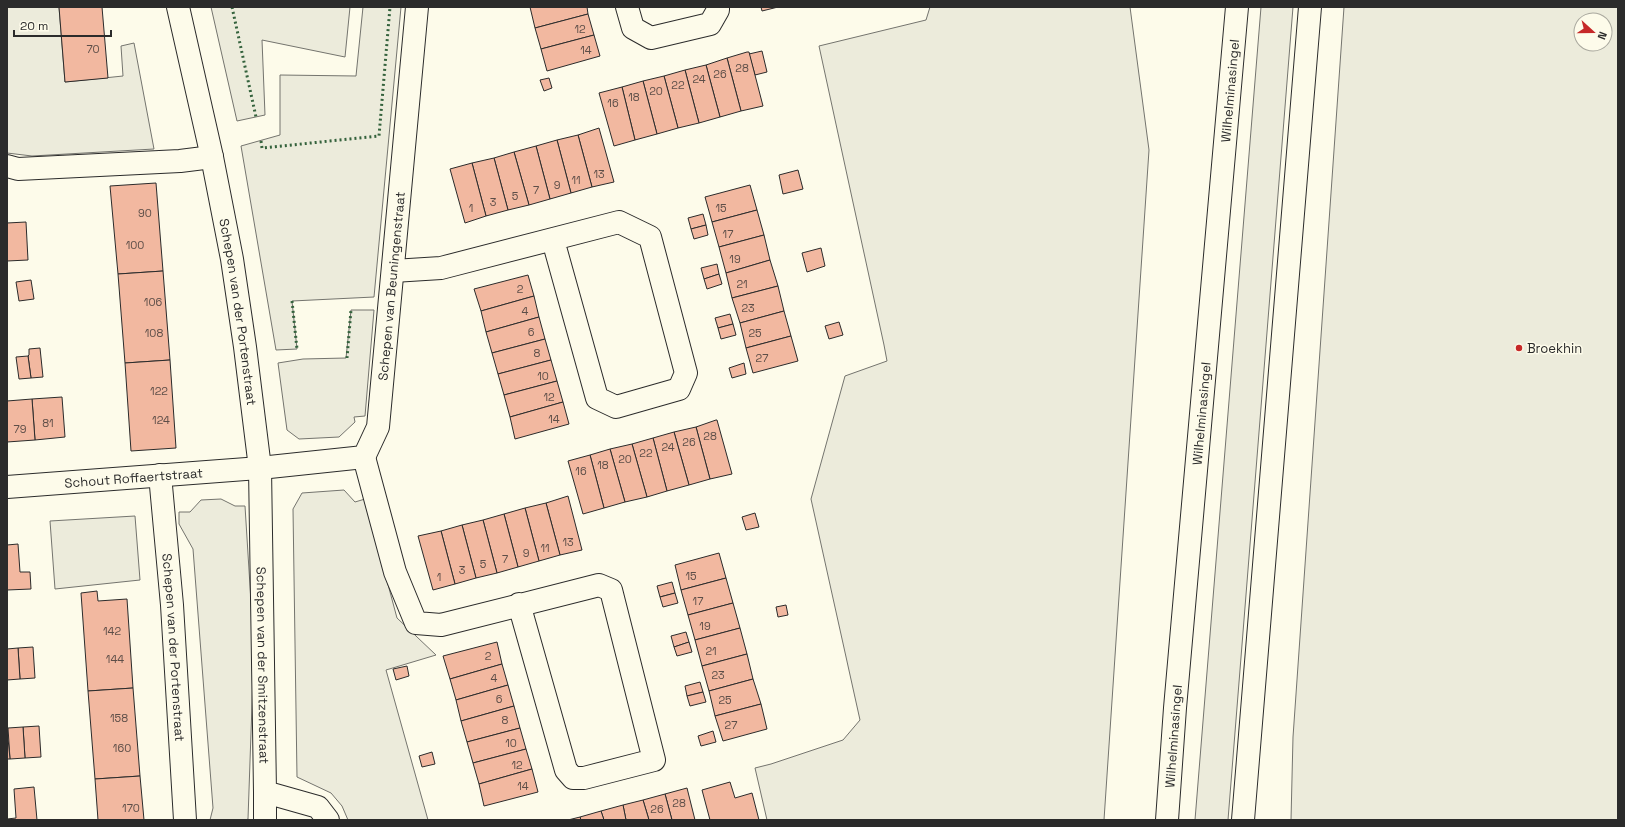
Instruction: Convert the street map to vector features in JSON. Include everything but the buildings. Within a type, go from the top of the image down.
[{"type":"street","name":"Schepen van der Portenstraat","points":[[178,7],[212,156],[236,288],[260,468]]},
{"type":"street","name":"Schepen van Beuningenstraat","points":[[364,458],[378,427],[418,7]]},
{"type":"street","points":[[627,7],[633,28],[651,38],[710,24],[718,10],[718,7]]},
{"type":"street","name":"Wilhelminasingel","points":[[1167,820],[1175,708],[1237,7]]},
{"type":"street","points":[[1242,820],[1284,337],[1310,7]]},
{"type":"street","points":[[7,166],[18,169],[165,162],[212,156]]},
{"type":"street","points":[[393,271],[441,268],[619,222],[650,237],[686,373],[679,389],[616,407],[597,398],[552,240]]},
{"type":"street","points":[[260,468],[364,458],[395,572],[416,623],[441,625],[519,604],[599,585],[611,590],[654,760],[584,778],[573,778],[566,770],[519,604]]},
{"type":"street","name":"Schout Roffaertstraat","points":[[7,487],[260,468]]},
{"type":"street","name":"Schepen van der Smitzenstraat","points":[[260,468],[265,792],[264,820]]},
{"type":"street","name":"Schepen van der Portenstraat","points":[[160,475],[172,605],[185,820]]},
{"type":"street","points":[[1248,748],[1252,820]]},
{"type":"street","points":[[265,792],[318,807],[328,820]]},
{"type":"shaded area","points":[[7,7],[59,7],[65,82],[123,76],[121,46],[134,43],[154,149],[32,156],[7,153]]},
{"type":"shaded area","points":[[211,7],[350,7],[345,57],[262,40],[265,115],[237,121]]},
{"type":"shaded area","points":[[363,7],[401,7],[374,297],[292,301],[297,349],[276,350],[241,146],[280,135],[280,75],[356,76]]},
{"type":"shaded area","points":[[930,7],[1130,7],[1149,150],[1104,820],[767,820],[755,768],[843,740],[860,720],[811,499],[845,376],[887,361],[819,46],[926,20]]},
{"type":"shaded area","points":[[1261,7],[1293,7],[1228,820],[1195,820]]},
{"type":"shaded area","name":"Broekhin","points":[[1344,7],[1618,7],[1618,820],[1291,820],[1293,737]]},
{"type":"shaded area","points":[[351,310],[374,310],[365,416],[354,417],[355,422],[339,437],[299,439],[287,430],[278,363],[303,359],[346,358]]},
{"type":"shaded area","points":[[344,490],[355,502],[365,499],[397,618],[436,655],[386,670],[428,820],[348,820],[342,806],[331,793],[297,777],[293,509],[302,493]]},
{"type":"shaded area","points":[[221,499],[235,506],[245,506],[252,618],[253,676],[248,819],[246,820],[210,820],[213,808],[193,549],[179,524],[179,512],[190,512],[201,500]]},
{"type":"shaded area","points":[[135,516],[140,580],[55,589],[50,521]]},
{"type":"hedge","points":[[232,7],[256,117]]},
{"type":"hedge","points":[[261,141],[262,148],[379,136],[390,7]]},
{"type":"hedge","points":[[292,301],[297,349]]},
{"type":"hedge","points":[[347,358],[351,310]]},
{"type":"place","name":"Broekhin","points":[[1519,348]]}]
